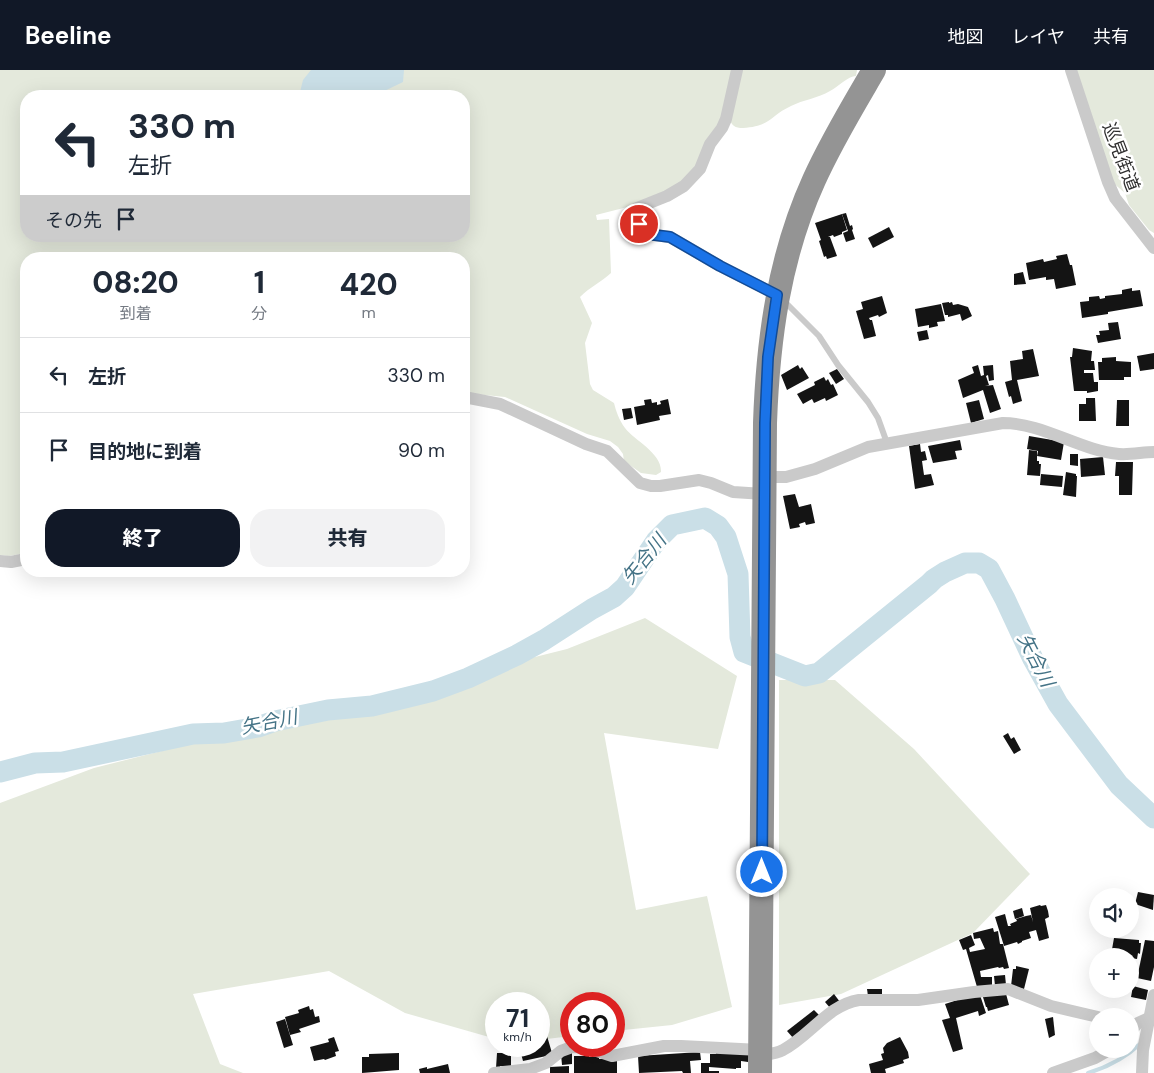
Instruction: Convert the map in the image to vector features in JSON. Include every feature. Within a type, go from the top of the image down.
[{"type":"highway","points":[[760,1059],[764,485],[768,357],[777,295],[793,236],[814,180],[826,155],[874,70]]},
{"type":"street","points":[[737,70],[726,119],[710,144],[700,169],[684,186],[667,196],[637,208],[639,224],[647,234],[670,237],[720,266],[777,295]]},
{"type":"street","name":"巡見街道","points":[[1071,70],[1108,182],[1116,198],[1154,248]]},
{"type":"street","points":[[470,398],[500,404],[586,444],[607,451],[640,483],[650,486],[699,480],[733,492],[764,485],[816,469],[868,448],[886,443],[1003,423],[1020,423],[1110,452],[1127,454],[1154,452]]},
{"type":"street","points":[[0,561],[20,560]]},
{"type":"street","points":[[494,1073],[530,1069],[546,1063],[561,1051],[572,1046],[588,1048],[612,1056],[664,1046],[681,1046],[760,1059],[782,1051],[836,1008],[851,1001],[859,1000],[918,1000],[1008,989],[1051,1006],[1089,1016]]},
{"type":"street","points":[[1150,1073],[1143,1052],[1139,1024],[1154,995]]},
{"type":"street","points":[[1142,1073],[1143,1052]]},
{"type":"street","points":[[1053,1073],[1095,1058]]},
{"type":"lane","points":[[777,295],[786,301],[819,336],[838,365],[868,402],[878,418],[886,443]]},
{"type":"shaded area","points":[[0,70],[733,70],[724,112],[705,154],[683,184],[647,202],[596,215],[597,220],[609,219],[611,273],[580,297],[592,323],[585,343],[590,384],[593,390],[614,403],[623,425],[629,433],[653,453],[660,465],[661,472],[656,475],[641,473],[624,461],[623,454],[610,441],[587,434],[505,397],[470,394],[470,252],[20,252],[20,554],[0,555]]},
{"type":"shaded area","points":[[739,70],[857,70],[856,76],[825,93],[784,109],[765,123],[752,127],[738,128],[731,123],[729,118]]},
{"type":"shaded area","points":[[1075,70],[1154,70],[1154,233],[1149,230],[1129,205],[1125,193],[1112,182]]},
{"type":"shaded area","points":[[645,618],[737,676],[718,749],[604,733],[636,910],[707,896],[732,1007],[672,1025],[625,1030],[625,992],[560,992],[560,1037],[550,1039],[550,992],[485,992],[485,1036],[405,1013],[329,971],[193,994],[220,1064],[243,1073],[0,1073],[0,803],[94,768],[567,649]]},
{"type":"shaded area","points":[[779,680],[835,680],[914,749],[1030,874],[973,933],[841,994],[779,1005]]},
{"type":"water","points":[[311,70],[404,70],[403,82],[386,90],[300,90],[303,80]]},
{"type":"building","points":[[846,213],[850,226],[852,225],[855,239],[846,242],[843,233],[848,231],[842,214]]},
{"type":"building","points":[[842,214],[847,230],[834,237],[833,235],[828,237],[830,237],[837,256],[827,259],[826,256],[824,257],[815,223]]},
{"type":"building","points":[[889,227],[894,237],[873,248],[868,238]]},
{"type":"building","points":[[1067,254],[1070,265],[1072,265],[1076,285],[1056,289],[1054,279],[1046,280],[1046,277],[1029,280],[1026,263],[1043,259],[1044,262],[1057,259],[1056,256]]},
{"type":"building","points":[[1023,272],[1026,284],[1014,285],[1014,274]]},
{"type":"building","points":[[1132,288],[1132,291],[1140,290],[1143,306],[1082,318],[1080,302],[1089,301],[1089,297],[1099,296],[1100,299],[1105,298],[1105,296],[1122,294],[1122,290]]},
{"type":"building","points":[[882,296],[887,313],[879,317],[878,315],[869,318],[872,320],[876,336],[864,339],[856,311],[863,309],[861,302]]},
{"type":"building","points":[[952,302],[953,305],[958,304],[968,307],[972,316],[962,321],[960,314],[948,317],[948,315],[945,315],[942,303]]},
{"type":"building","points":[[941,304],[945,321],[937,322],[938,326],[929,328],[929,325],[918,327],[915,309]]},
{"type":"building","points":[[1118,322],[1121,339],[1098,343],[1096,335],[1100,335],[1099,331],[1109,330],[1108,323]]},
{"type":"building","points":[[927,330],[929,339],[919,341],[917,332]]},
{"type":"building","points":[[1073,348],[1092,351],[1091,361],[1094,361],[1095,370],[1084,370],[1084,373],[1093,373],[1094,382],[1098,382],[1098,391],[1087,393],[1087,391],[1074,391],[1070,357],[1072,357]]},
{"type":"building","points":[[1033,349],[1039,376],[1017,380],[1022,401],[1013,404],[1005,382],[1012,380],[1010,361],[1023,359],[1022,351]]},
{"type":"building","points":[[1154,353],[1154,369],[1140,371],[1137,356]]},
{"type":"building","points":[[1116,357],[1116,361],[1131,362],[1131,377],[1124,377],[1124,380],[1099,380],[1098,362],[1102,362],[1102,358]]},
{"type":"building","points":[[798,365],[800,369],[802,367],[809,378],[787,390],[781,375]]},
{"type":"building","points":[[978,365],[981,376],[984,375],[983,366],[993,365],[994,380],[989,381],[988,375],[986,376],[989,385],[985,386],[993,385],[1001,409],[990,413],[983,390],[963,398],[958,380],[974,373],[972,367]]},
{"type":"building","points":[[837,369],[844,379],[836,384],[829,373]]},
{"type":"building","points":[[824,377],[826,381],[828,379],[831,385],[833,384],[838,395],[826,401],[825,398],[814,403],[812,399],[803,404],[797,394],[815,385],[814,382]]},
{"type":"building","points":[[1086,398],[1095,398],[1096,421],[1079,421],[1079,404],[1086,404]]},
{"type":"building","points":[[651,399],[652,403],[657,402],[657,405],[661,404],[660,401],[668,399],[671,414],[659,416],[660,420],[637,425],[634,407],[645,405],[644,400]]},
{"type":"building","points":[[979,400],[984,419],[971,423],[966,403]]},
{"type":"building","points":[[1117,400],[1129,400],[1129,426],[1116,426]]},
{"type":"building","points":[[631,408],[633,418],[624,420],[622,409]]},
{"type":"building","points":[[1029,436],[1064,442],[1061,460],[1037,456],[1038,451],[1027,449]]},
{"type":"building","points":[[960,440],[962,450],[955,451],[957,459],[933,463],[928,446]]},
{"type":"building","points":[[920,444],[921,452],[925,451],[927,460],[922,461],[924,475],[931,474],[934,485],[915,489],[909,446]]},
{"type":"building","points":[[1029,450],[1037,451],[1037,461],[1041,464],[1040,476],[1027,475]]},
{"type":"building","points":[[1070,454],[1078,454],[1078,466],[1070,465]]},
{"type":"building","points":[[1103,457],[1105,475],[1081,477],[1080,459]]},
{"type":"building","points":[[1116,462],[1133,462],[1132,495],[1119,495],[1119,476],[1115,476]]},
{"type":"building","points":[[1066,472],[1076,474],[1077,476],[1076,497],[1063,495]]},
{"type":"building","points":[[1041,474],[1063,476],[1062,487],[1040,485]]},
{"type":"building","points":[[795,494],[799,507],[811,504],[815,523],[806,525],[805,522],[799,524],[800,527],[790,529],[783,496]]},
{"type":"building","points":[[1008,733],[1011,739],[1014,737],[1021,750],[1014,754],[1003,736]]},
{"type":"building","points":[[1139,892],[1154,895],[1153,910],[1139,905]]},
{"type":"building","points":[[1046,905],[1048,911],[1049,917],[1045,919],[1049,938],[1039,941],[1036,930],[1029,932],[1031,938],[1018,944],[1017,942],[1004,946],[995,917],[1005,914],[1008,926],[1017,921],[1016,919],[1031,915],[1033,922],[1030,908]]},
{"type":"building","points":[[1022,908],[1024,916],[1015,919],[1013,911]]},
{"type":"building","points":[[993,928],[994,932],[998,931],[1000,944],[1003,944],[1009,968],[998,967],[980,971],[981,977],[992,977],[992,985],[977,987],[966,949],[963,950],[959,940],[971,935],[975,945],[969,948],[970,952],[985,949],[980,938],[974,939],[973,933]]},
{"type":"building","points":[[1114,938],[1139,940],[1139,943],[1141,943],[1140,954],[1139,948],[1112,948]]},
{"type":"building","points":[[1145,940],[1154,941],[1154,967],[1151,981],[1139,978],[1139,968]]},
{"type":"building","points":[[1016,966],[1029,969],[1024,989],[1011,986],[1013,969],[1016,969]]},
{"type":"building","points":[[1005,975],[1006,985],[995,986],[994,976]]},
{"type":"building","points":[[1139,988],[1148,990],[1146,1000],[1136,998],[1139,998]]},
{"type":"building","points":[[867,989],[882,989],[882,995],[868,996]]},
{"type":"building","points":[[1005,990],[1009,1005],[988,1011],[982,994]]},
{"type":"building","points":[[834,994],[840,1002],[831,1009],[825,1002]]},
{"type":"building","points":[[980,995],[986,1013],[979,1016],[978,1011],[956,1018],[963,1049],[953,1052],[942,1020],[950,1018],[945,1004],[970,996]]},
{"type":"building","points":[[309,1006],[310,1010],[313,1009],[315,1017],[319,1016],[320,1022],[299,1029],[301,1032],[290,1035],[285,1017],[299,1013],[298,1010]]},
{"type":"building","points":[[814,1010],[821,1017],[794,1039],[787,1031]]},
{"type":"building","points":[[1053,1017],[1055,1035],[1049,1038],[1045,1019]]},
{"type":"building","points":[[285,1019],[293,1045],[284,1048],[276,1022]]},
{"type":"building","points":[[334,1037],[339,1051],[335,1052],[336,1056],[314,1061],[310,1047],[329,1042],[328,1039]]},
{"type":"building","points":[[900,1037],[909,1058],[903,1060],[904,1063],[885,1069],[886,1073],[871,1073],[869,1064],[883,1060],[881,1054],[884,1053],[883,1048],[887,1043]]},
{"type":"building","points":[[700,1052],[701,1060],[690,1061],[691,1073],[683,1073],[682,1071],[639,1073],[638,1056]]},
{"type":"building","points":[[716,1052],[749,1053],[748,1062],[741,1061],[741,1068],[709,1067],[709,1071],[719,1071],[719,1073],[701,1073],[701,1063],[710,1063],[710,1054],[716,1054]]},
{"type":"building","points":[[399,1053],[399,1070],[362,1073],[362,1057],[369,1057],[369,1054]]},
{"type":"building","points":[[497,1057],[511,1057],[511,1066],[496,1068]]},
{"type":"building","points":[[522,1057],[542,1057],[523,1061]]},
{"type":"building","points":[[561,1057],[572,1057],[572,1064],[562,1065]]},
{"type":"building","points":[[574,1057],[617,1059],[617,1073],[574,1073]]},
{"type":"building","points":[[448,1064],[450,1073],[420,1073],[419,1069],[427,1067],[427,1069]]},
{"type":"building","points":[[569,1066],[569,1073],[550,1073],[550,1067]]},
{"type":"waterway","name":"矢合川","points":[[0,772],[35,763],[63,762],[193,734],[224,733],[258,727],[275,721],[328,710],[372,706],[433,691],[468,678],[517,655],[614,597],[625,587],[656,541],[672,525],[705,518],[718,526],[726,537],[738,574],[740,637],[744,652],[805,676],[819,673],[945,572],[965,563],[979,563],[989,569],[1033,659],[1058,704],[1119,785],[1154,818]]},
{"type":"waterway","points":[[1088,1073],[1116,1061],[1140,1044]]},
{"type":"route","points":[[639,224],[647,234],[670,237],[760,288],[777,295],[768,357],[765,423],[762,872]]}]
